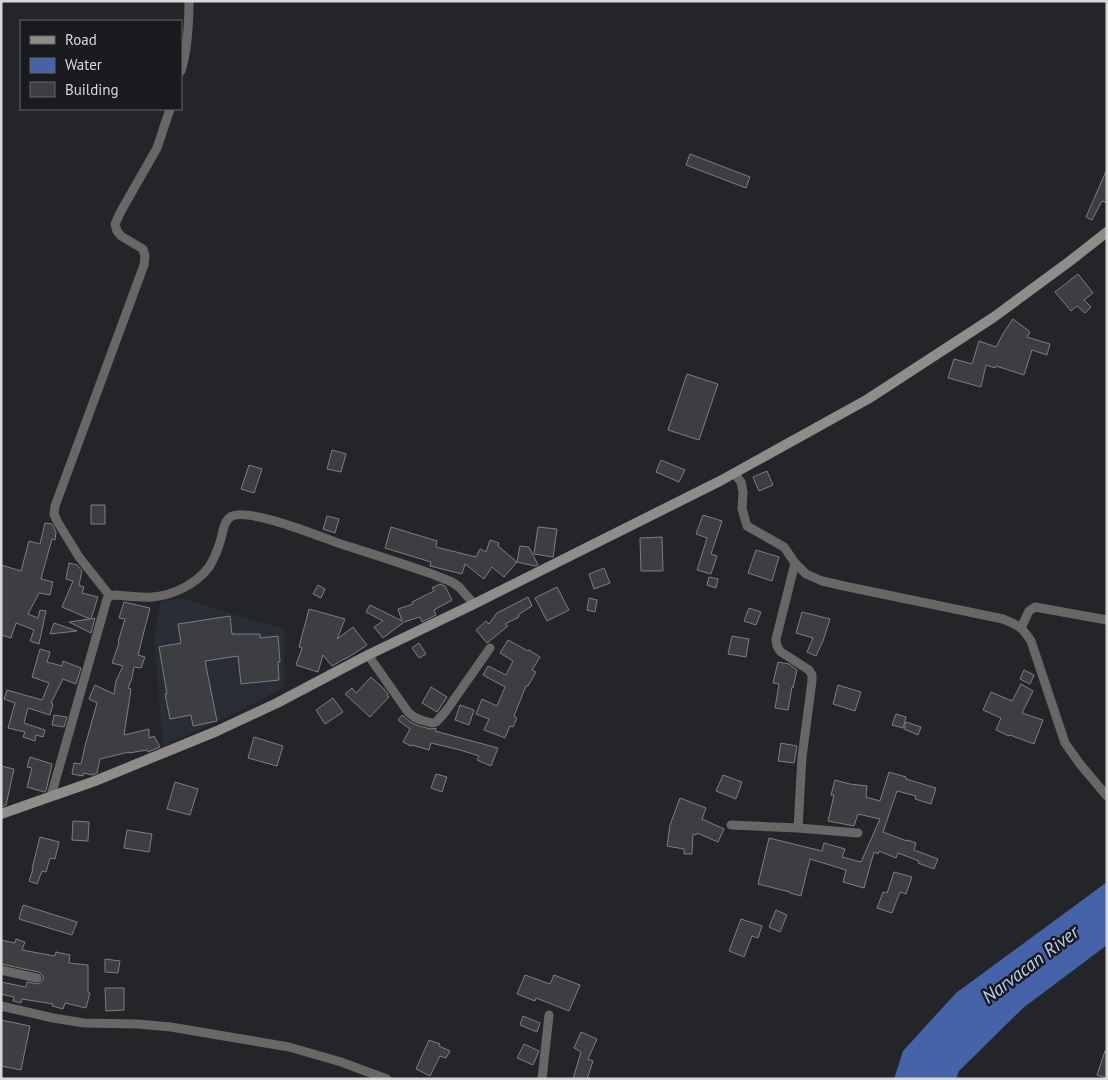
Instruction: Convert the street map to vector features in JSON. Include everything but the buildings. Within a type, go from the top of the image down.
[{"type":"street","points":[[182,67],[188,41],[188,1]]},
{"type":"street","points":[[110,596],[79,557],[57,521],[54,514],[54,506],[146,256],[143,249],[121,236],[115,224],[157,148],[170,110]]},
{"type":"street","points":[[1,814],[95,781],[277,703],[368,655],[474,604],[734,473],[868,399],[994,316],[1107,232]]},
{"type":"street","points":[[734,473],[741,482],[743,492],[742,510],[747,526],[784,547],[795,563],[806,574],[822,581],[1003,619],[1014,623],[1024,630],[1031,641],[1065,743],[1107,796]]},
{"type":"street","points":[[110,596],[151,597],[164,595],[179,590],[193,582],[208,568],[214,559],[228,519],[239,514],[282,523],[432,574],[459,586],[474,604]]},
{"type":"street","points":[[795,563],[776,643],[778,648],[809,670],[812,675],[802,757],[798,828]]},
{"type":"street","points":[[51,796],[105,604],[110,596]]},
{"type":"street","points":[[1020,628],[1029,611],[1035,607],[1107,620]]},
{"type":"street","points":[[368,655],[408,712],[420,720],[432,723],[436,722],[446,711],[490,648]]},
{"type":"street","points":[[731,825],[858,833]]},
{"type":"street","points":[[1,970],[37,978]]},
{"type":"street","points":[[1,1006],[52,1018],[84,1023],[171,1027],[289,1047],[341,1062],[387,1079]]},
{"type":"street","points":[[542,1079],[549,1015]]},
{"type":"shaded area","points":[[180,598],[284,629],[284,687],[233,714],[163,746],[154,638],[160,602]]},
{"type":"water","name":"Narvacan River","points":[[1107,882],[1107,945],[1023,1008],[959,1071],[956,1079],[894,1079],[903,1051],[956,993]]}]
